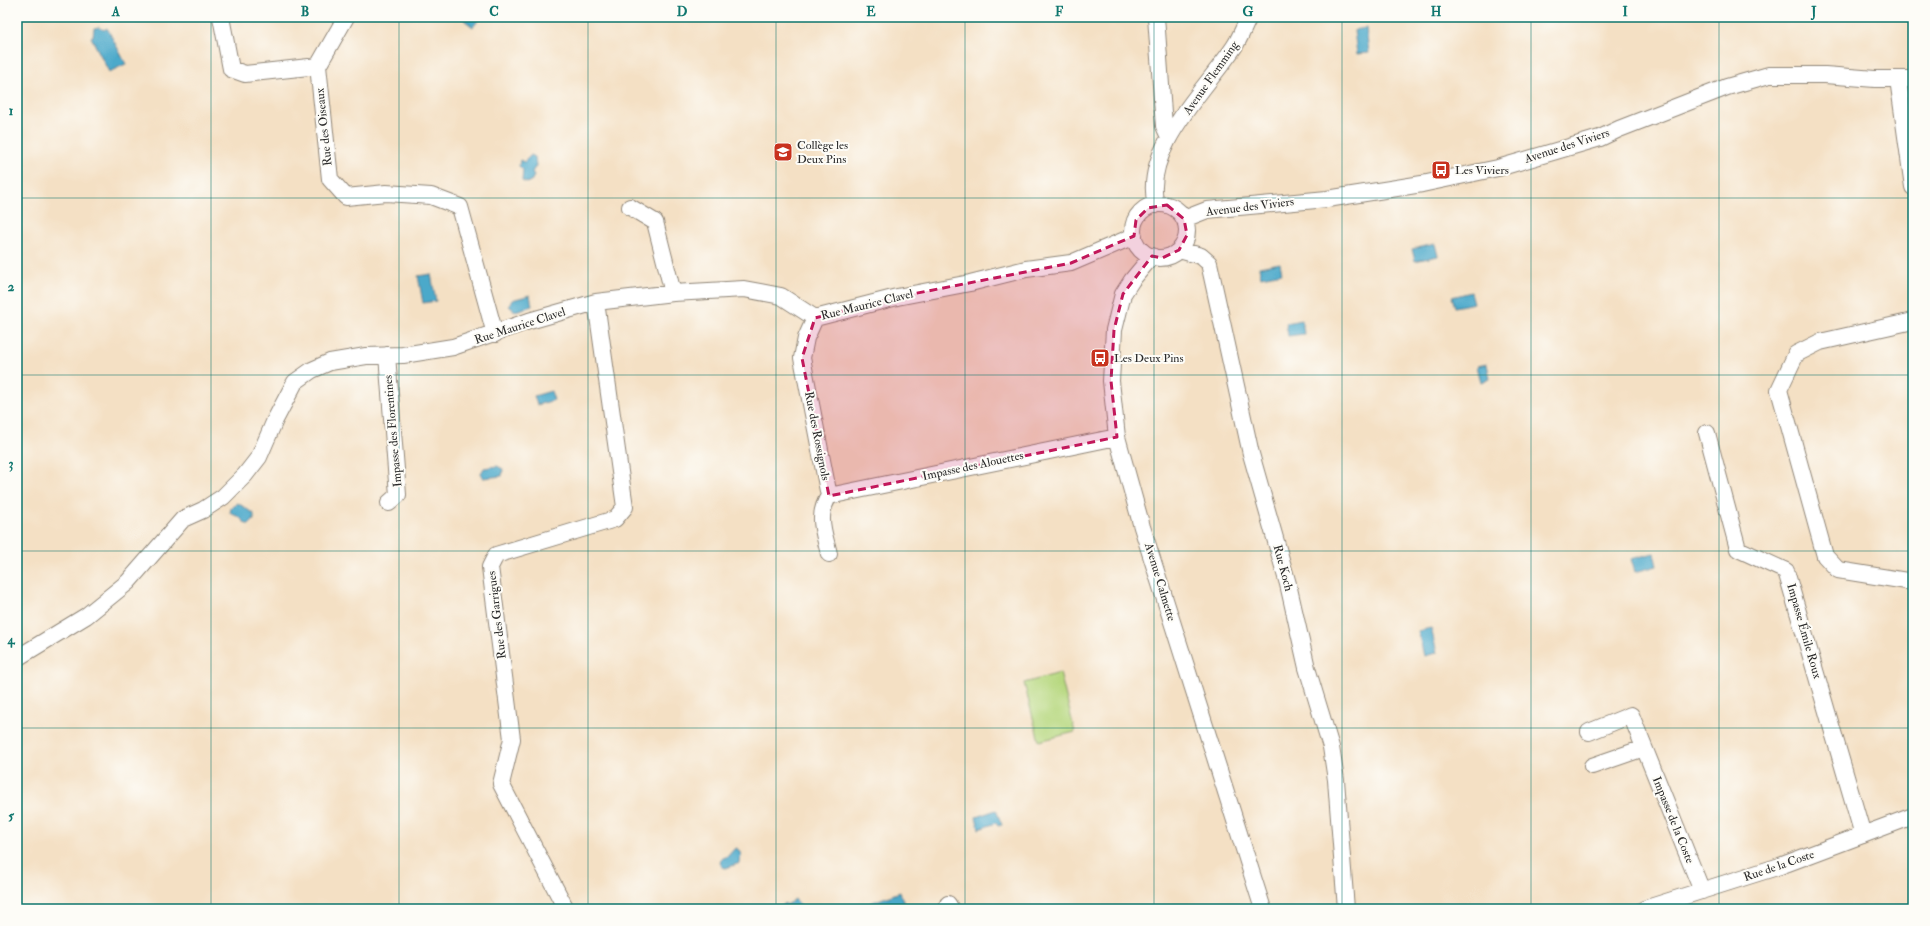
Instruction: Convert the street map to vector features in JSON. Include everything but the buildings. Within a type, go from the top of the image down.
[{"type":"street","points":[[221,17],[231,69],[245,74],[318,66],[346,17]]},
{"type":"street","points":[[1156,17],[1164,126],[1169,137]]},
{"type":"street","name":"Avenue Flemming","points":[[1156,204],[1153,194],[1156,170],[1169,137],[1200,92],[1235,46],[1249,17]]},
{"type":"street","name":"Rue des Oiseaux","points":[[318,66],[330,179],[346,197],[386,193],[431,196],[460,207],[465,220],[495,334]]},
{"type":"street","name":"Avenue des Viviers","points":[[1184,219],[1207,210],[1327,199],[1422,184],[1498,168],[1600,138],[1619,129],[1727,87],[1769,75],[1825,75],[1875,79],[1905,79]]},
{"type":"street","points":[[1905,79],[1913,187]]},
{"type":"street","points":[[1156,204],[1167,205],[1177,210],[1184,219],[1187,235],[1179,250],[1171,256],[1162,258],[1152,256],[1144,252],[1138,245],[1134,236],[1136,220],[1141,213],[1156,204]]},
{"type":"street","points":[[630,207],[655,222],[673,293]]},
{"type":"street","name":"Rue Maurice Clavel","points":[[17,658],[86,616],[128,582],[183,519],[203,510],[223,497],[245,475],[259,457],[275,420],[295,382],[312,370],[330,362],[366,356],[403,355],[453,347],[495,334],[529,321],[596,302],[673,293],[744,289],[781,296],[815,318],[897,297],[970,283],[1026,269],[1071,263],[1134,236]]},
{"type":"street","name":"Rue Koch","points":[[1179,250],[1201,256],[1209,263],[1211,270],[1251,454],[1288,584],[1307,668],[1331,747],[1336,780],[1346,909]]},
{"type":"street","name":"Avenue Calmette","points":[[1152,256],[1132,280],[1123,294],[1114,330],[1111,381],[1117,437],[1142,527],[1263,909]]},
{"type":"street","name":"Rue des Garrigues","points":[[566,909],[501,784],[512,739],[490,567],[496,555],[578,532],[615,519],[625,507],[596,302]]},
{"type":"street","name":"Rue des Rossignols","points":[[815,318],[806,338],[802,358],[829,496],[822,506],[820,516],[829,554]]},
{"type":"street","points":[[1913,321],[1816,344],[1796,354],[1779,390],[1825,556],[1838,570],[1913,582]]},
{"type":"street","name":"Impasse des Florentines","points":[[387,355],[398,495],[389,503]]},
{"type":"street","name":"Impasse Émile Roux","points":[[1707,433],[1738,549],[1786,571],[1863,835]]},
{"type":"street","name":"Impasse des Alouettes","points":[[829,496],[1117,437]]},
{"type":"street","name":"Impasse de la Coste","points":[[1589,732],[1631,715],[1702,891]]},
{"type":"street","points":[[1592,766],[1644,748]]},
{"type":"street","name":"Rue de la Coste","points":[[1644,909],[1780,866],[1913,816]]},
{"type":"highlighted area","points":[[1167,205],[1184,219],[1187,235],[1179,250],[1162,258],[1152,256],[1123,294],[1114,330],[1111,381],[1117,437],[829,496],[802,358],[815,318],[897,297],[1071,263],[1134,236],[1136,220],[1148,208]]},
{"type":"green space","points":[[1060,673],[1075,732],[1039,741],[1024,683]]},
{"type":"water","points":[[466,17],[481,17],[473,27],[464,20]]},
{"type":"water","points":[[99,27],[104,30],[107,28],[126,64],[109,72],[91,37],[93,36],[94,28]]},
{"type":"water","points":[[1366,28],[1369,53],[1357,54],[1354,30]]},
{"type":"water","points":[[531,155],[535,157],[536,166],[532,172],[534,175],[532,180],[527,183],[522,181],[523,170],[519,166],[520,160],[524,162]]},
{"type":"water","points":[[1435,244],[1438,256],[1415,261],[1412,249]]},
{"type":"water","points":[[1280,263],[1282,273],[1261,277],[1259,267]]},
{"type":"water","points":[[431,274],[436,301],[423,303],[418,276]]},
{"type":"water","points":[[1471,292],[1474,303],[1455,307],[1452,297]]},
{"type":"water","points":[[530,295],[532,306],[515,311],[509,306],[512,300]]},
{"type":"water","points":[[1302,320],[1304,334],[1288,336],[1286,323]]},
{"type":"water","points":[[1487,364],[1490,379],[1481,382],[1477,366]]},
{"type":"water","points":[[551,391],[554,400],[537,405],[534,396]]},
{"type":"water","points":[[497,466],[503,469],[502,476],[483,478],[481,473],[484,468]]},
{"type":"water","points":[[238,503],[254,514],[254,520],[250,524],[246,524],[239,517],[230,513],[231,508]]},
{"type":"water","points":[[1654,553],[1657,566],[1635,572],[1631,559]]},
{"type":"water","points":[[1431,628],[1437,653],[1424,656],[1418,631]]},
{"type":"water","points":[[996,810],[1002,825],[998,826],[996,823],[979,829],[976,817]]},
{"type":"water","points":[[737,848],[741,854],[740,863],[726,868],[722,867],[720,862],[721,859],[728,856],[734,849]]},
{"type":"water","points":[[900,892],[904,904],[890,909],[873,909],[870,903]]},
{"type":"water","points":[[795,899],[802,907],[799,909],[779,909],[785,903],[787,905]]},
{"type":"place","name":"Collège les Deux Pins","points":[[783,152]]},
{"type":"place","name":"Les Viviers","points":[[1441,170]]},
{"type":"place","name":"Les Deux Pins","points":[[1100,358]]}]
